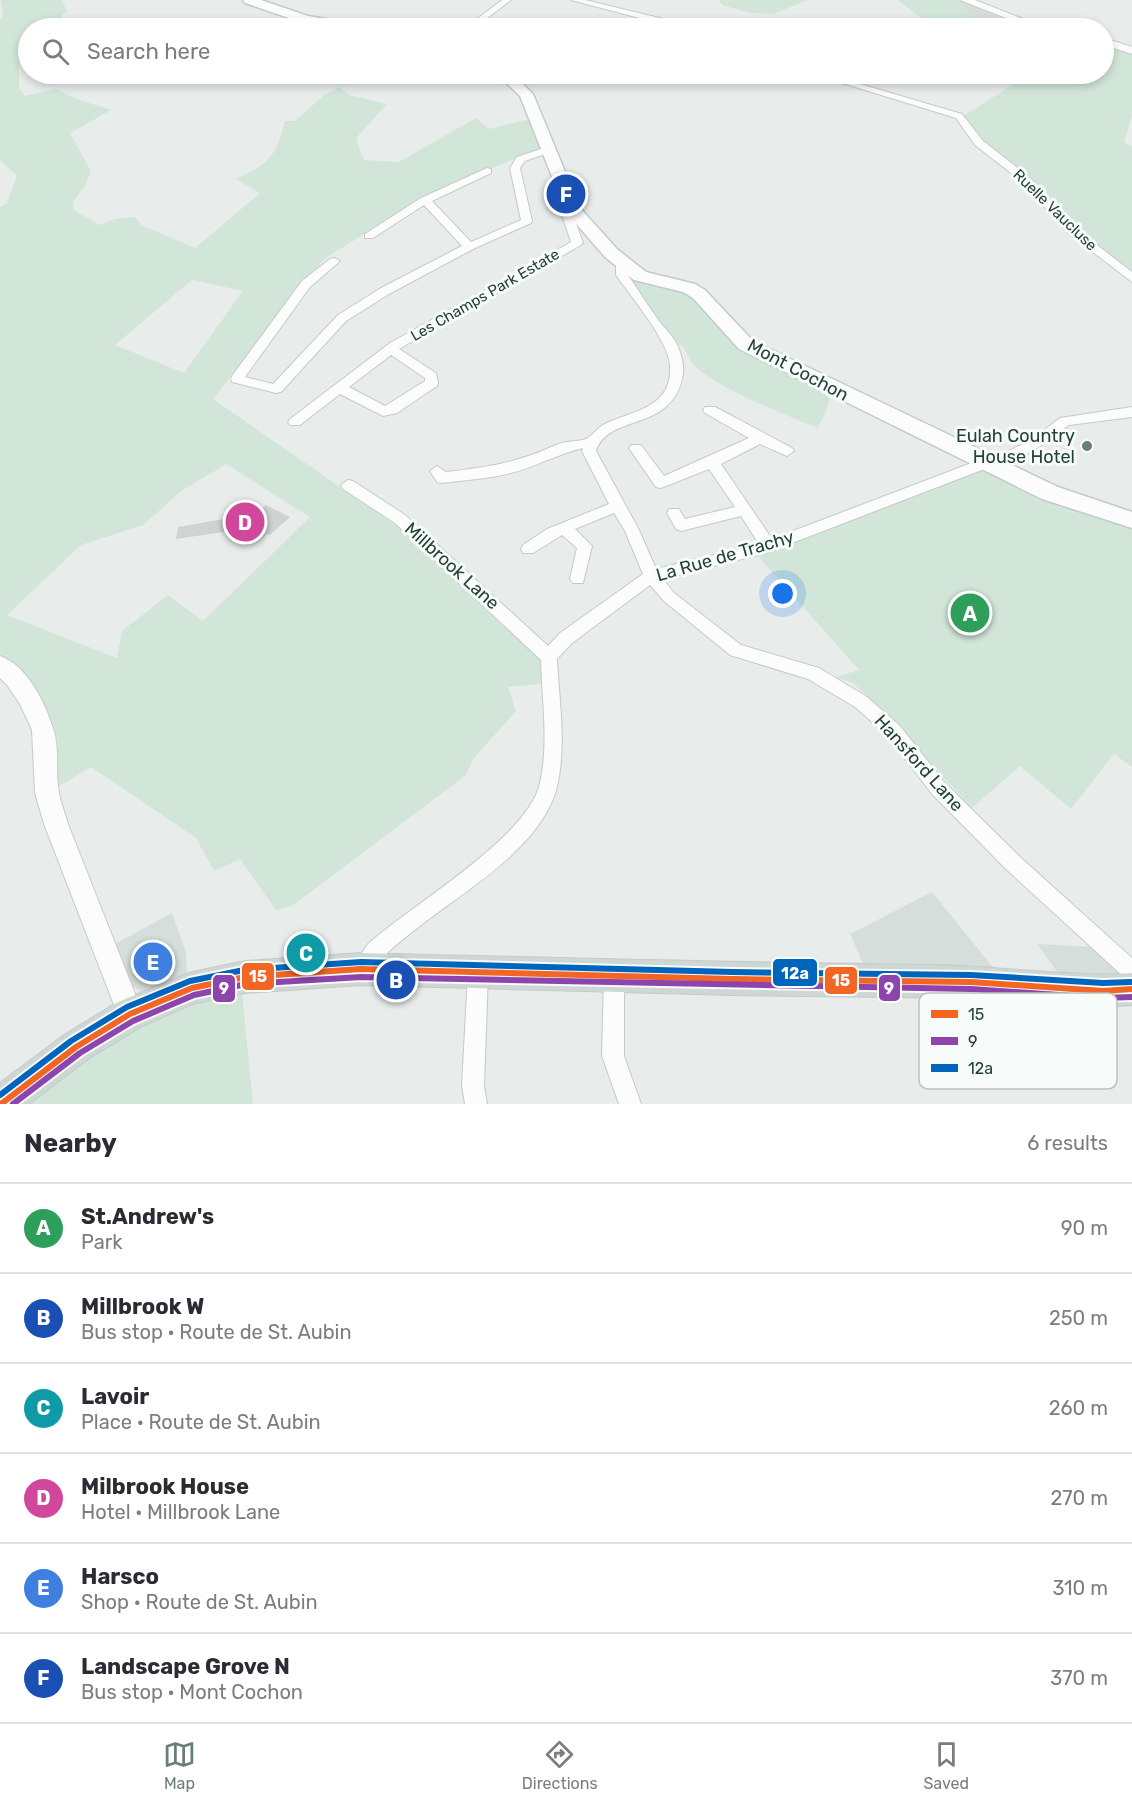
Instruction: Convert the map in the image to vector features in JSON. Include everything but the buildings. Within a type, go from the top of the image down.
[{"type":"main road","points":[[249,0],[303,18]]},
{"type":"main road","name":"Mont Cochon","points":[[515,84],[526,94],[572,209],[622,264],[640,276],[689,288],[699,294],[746,345],[1068,500],[1132,520]]},
{"type":"main road","points":[[1,1104],[76,1047],[130,1014],[192,988],[245,977],[361,969],[971,982],[1103,991],[1132,989]]},
{"type":"street","points":[[483,18],[507,0]]},
{"type":"street","points":[[575,0],[649,18]]},
{"type":"street","points":[[965,0],[1013,18]]},
{"type":"street","points":[[1114,45],[1132,51]]},
{"type":"street","name":"Ruelle Vaucluse","points":[[852,84],[959,116],[979,142],[1024,178],[1072,231],[1132,278]]},
{"type":"street","points":[[334,261],[306,284],[237,379],[276,389],[342,318],[385,291],[469,247],[527,221],[515,168],[521,159],[548,150]]},
{"type":"street","points":[[369,236],[424,200],[487,171]]},
{"type":"street","points":[[424,200],[469,247]]},
{"type":"street","name":"Les Champs Park Estate","points":[[295,422],[391,349],[577,243],[567,215],[572,209]]},
{"type":"street","points":[[437,471],[442,478],[507,470],[552,454],[561,448],[590,442],[607,427],[647,414],[659,406],[676,383],[679,370],[672,347],[622,275],[622,264]]},
{"type":"street","name":"Les Champs Park Estate","points":[[339,388],[383,411],[392,410],[432,383],[431,376],[391,349]]},
{"type":"street","points":[[710,410],[787,451]]},
{"type":"street","points":[[990,464],[1037,442],[1065,421],[1132,412]]},
{"type":"street","points":[[636,448],[664,489],[760,438]]},
{"type":"street","name":"Hansford Lane","points":[[590,442],[589,451],[616,506],[632,530],[651,576],[669,597],[736,650],[813,673],[861,702],[894,731],[938,788],[1013,863],[1132,971]]},
{"type":"street","points":[[712,462],[769,546]]},
{"type":"street","name":"La Rue de Trachy","points":[[549,657],[566,638],[651,576],[769,546],[990,464]]},
{"type":"street","name":"Millbrook Lane","points":[[348,485],[400,519],[549,657]]},
{"type":"street","points":[[528,549],[564,528],[616,506]]},
{"type":"street","points":[[674,513],[681,525],[745,510]]},
{"type":"street","points":[[564,528],[585,546],[578,579]]},
{"type":"street","points":[[361,969],[375,951],[526,828],[541,805],[549,787],[551,744],[549,657]]},
{"type":"street","points":[[0,665],[15,678],[28,698],[43,730],[47,793],[56,824],[130,1014]]},
{"type":"street","points":[[476,1104],[473,1086],[478,973]]},
{"type":"street","points":[[614,976],[613,1056],[630,1104]]},
{"type":"shaded area","points":[[958,0],[1003,18],[975,18]]},
{"type":"shaded area","points":[[932,892],[996,971],[864,966],[850,934]]},
{"type":"shaded area","points":[[172,913],[186,952],[187,977],[141,992],[128,983],[122,957],[115,944]]},
{"type":"shaded area","points":[[1037,944],[1095,947],[1120,972],[1058,973]]},
{"type":"green space","points":[[1,0],[61,0],[68,12],[62,15],[62,18],[18,18],[19,88],[25,96],[57,89],[77,99],[111,110],[70,133],[91,171],[85,186],[73,202],[74,210],[100,225],[115,219],[135,217],[141,225],[195,248],[260,193],[236,179],[270,158],[285,121],[295,121],[324,95],[339,87],[349,95],[387,104],[356,138],[364,160],[399,162],[476,118],[489,129],[529,119],[541,148],[423,197],[324,259],[213,399],[431,550],[543,657],[543,684],[508,687],[516,711],[473,759],[466,775],[292,906],[276,910],[240,859],[214,871],[196,838],[91,767],[55,789],[41,713],[0,672],[0,207],[7,203],[17,176],[0,160],[0,20],[3,14]],"holes":[[[192,280],[243,291],[184,373],[115,345]],[[226,464],[310,517],[203,621],[168,595],[122,631],[117,658],[7,615],[81,545],[143,525],[180,492]]]},
{"type":"green space","points":[[719,0],[807,0],[774,14],[751,13],[722,5]]},
{"type":"green space","points":[[898,0],[958,0],[975,18],[920,18]]},
{"type":"green space","points":[[1114,49],[1132,54],[1132,116],[1124,142],[1132,147],[1132,275],[1042,201],[1000,160],[962,117],[1014,84],[1114,84]]},
{"type":"green space","points":[[631,276],[688,293],[741,350],[831,393],[827,409],[818,428],[752,400],[704,374],[692,363],[682,345],[674,345],[630,280]]},
{"type":"green space","points":[[986,468],[1132,526],[1132,767],[1114,754],[1071,809],[1020,766],[972,808],[866,695],[853,683],[836,677],[859,670],[757,555]]},
{"type":"green space","points":[[242,992],[253,1104],[14,1104],[174,1004]]},
{"type":"transit line","name":"12a","points":[[0,1095],[71,1041],[127,1007],[190,981],[244,970],[361,962],[732,972],[971,975],[1103,983],[1131,982]]},
{"type":"transit line","name":"15","points":[[1,1104],[76,1047],[130,1014],[192,988],[245,977],[361,969],[732,979],[971,982],[1103,991],[1132,989]]},
{"type":"transit line","name":"9","points":[[13,1104],[80,1053],[133,1021],[194,995],[246,984],[361,977],[971,989],[1029,993]]},
{"type":"transit line","name":"9","points":[[1117,998],[1132,997]]},
{"type":"place","name":"Landscape Grove N","points":[[566,194]]},
{"type":"place","name":"Eulah Country House Hotel","points":[[1087,446]]},
{"type":"place","name":"Milbrook House","points":[[245,522]]},
{"type":"place","name":"St.Andrew's","points":[[970,613]]},
{"type":"place","name":"Lavoir","points":[[306,953]]},
{"type":"place","name":"Harsco","points":[[153,962]]},
{"type":"place","name":"Millbrook W","points":[[396,980]]}]
